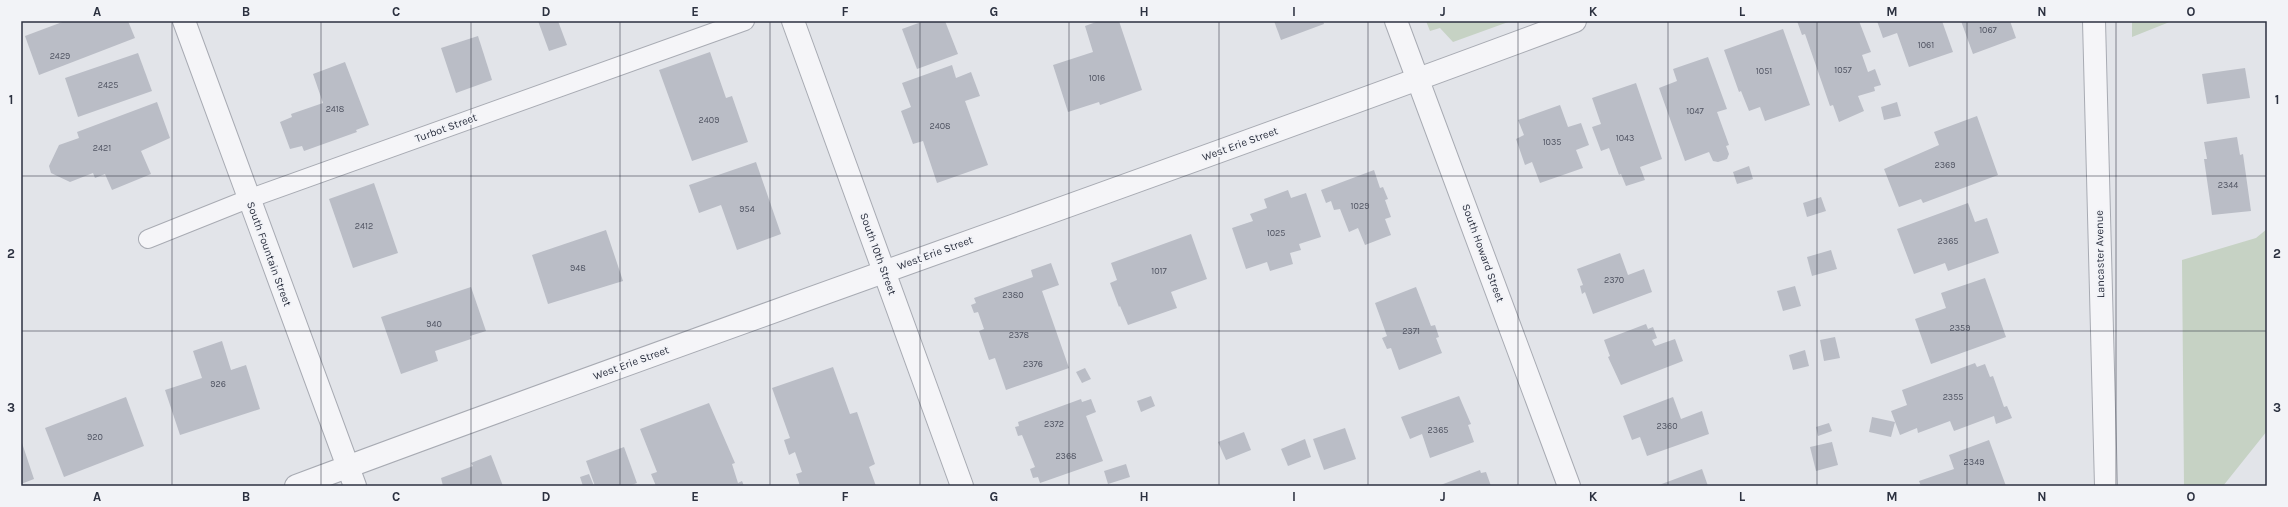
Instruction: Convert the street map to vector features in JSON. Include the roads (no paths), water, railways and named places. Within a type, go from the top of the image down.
[{"type":"street","name":"South Fountain Street","points":[[184,21],[248,199],[352,476]]},
{"type":"street","name":"South 10th Street","points":[[793,21],[962,486]]},
{"type":"street","name":"South Howard Street","points":[[1396,21],[1420,79],[1569,486]]},
{"type":"street","name":"West Erie Street","points":[[296,486],[352,476],[884,271],[1420,79],[1575,21]]},
{"type":"street","name":"Lancaster Avenue","points":[[2094,21],[2106,486]]},
{"type":"lane","name":"Turbot Street","points":[[148,239],[248,199],[745,21]]}]
